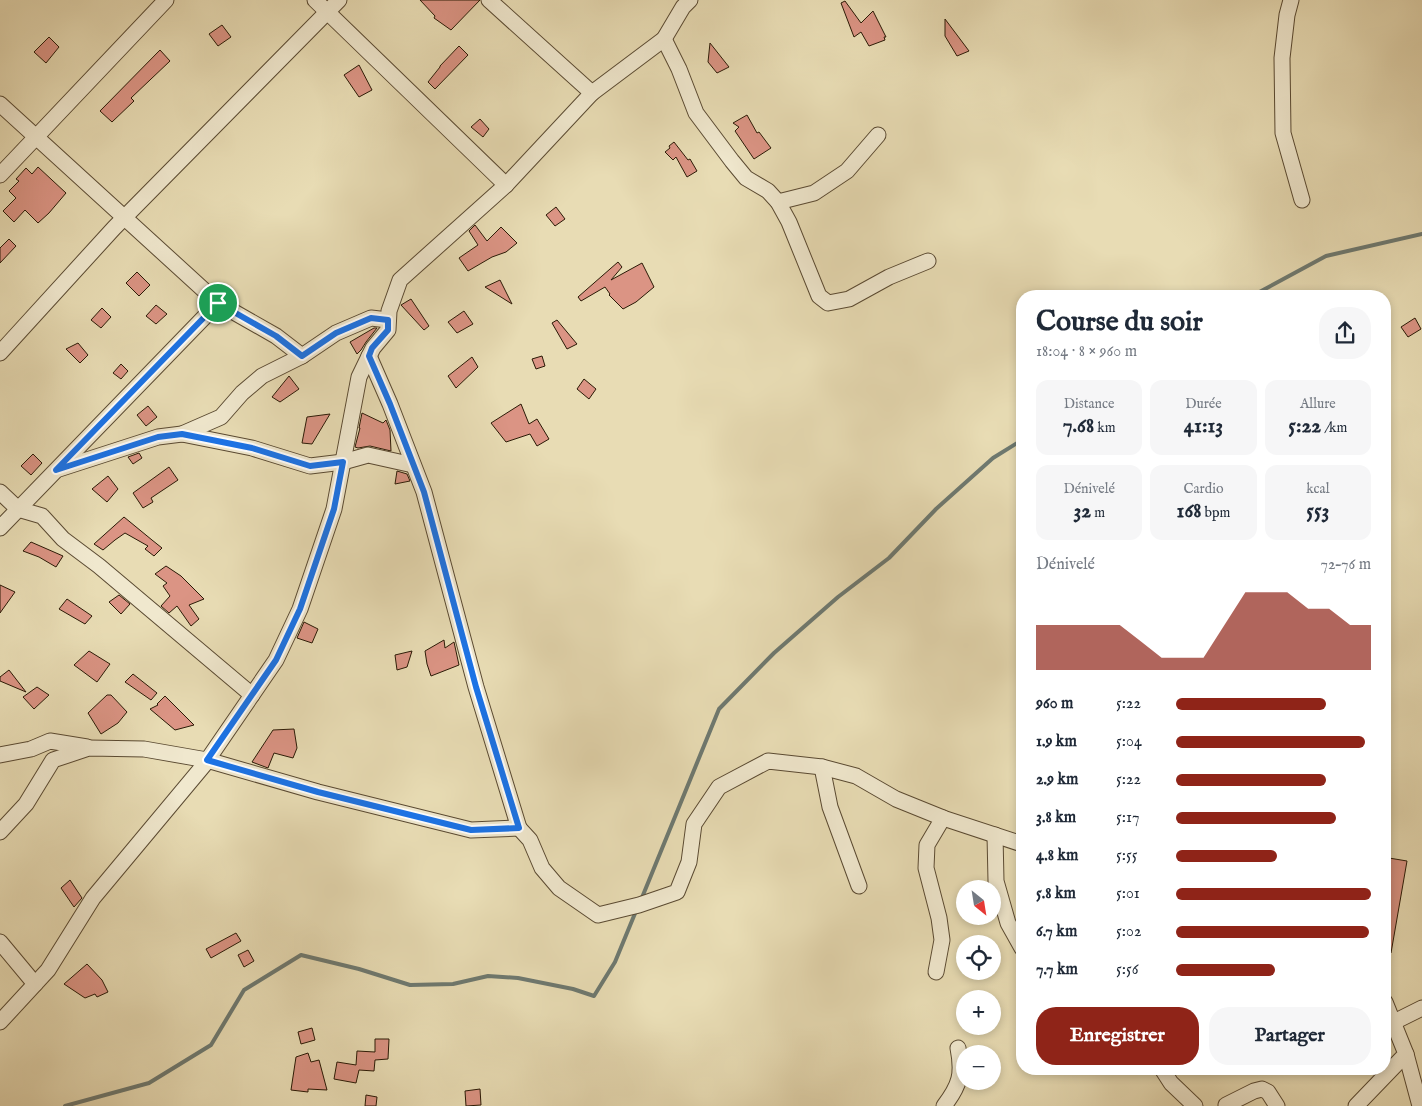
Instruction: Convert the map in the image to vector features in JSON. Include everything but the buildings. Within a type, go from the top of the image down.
[{"type":"street","points":[[0,175],[166,0]]},
{"type":"street","points":[[315,0],[506,186]]},
{"type":"street","points":[[0,353],[124,217],[339,0]]},
{"type":"street","points":[[489,0],[592,93]]},
{"type":"street","points":[[1291,0],[1287,15],[1282,58],[1283,133],[1302,200]]},
{"type":"street","points":[[0,1022],[48,970],[93,898],[207,760],[276,660],[300,609],[334,509],[359,377],[372,348],[388,330],[389,310],[400,280],[506,186],[592,93],[664,38],[682,2]]},
{"type":"street","points":[[664,38],[679,69],[696,113],[746,178],[768,191],[778,202],[789,222],[819,296],[828,303],[849,299],[888,278],[928,261]]},
{"type":"street","points":[[0,104],[218,303],[276,336],[302,356]]},
{"type":"street","points":[[778,202],[814,192],[847,171],[878,135]]},
{"type":"street","points":[[0,528],[218,303]]},
{"type":"street","points":[[56,470],[158,437],[182,434],[221,417],[242,393],[262,376],[302,356],[336,333],[371,318],[388,320]]},
{"type":"street","points":[[369,356],[424,492],[476,687],[519,828],[530,840],[542,868],[559,888],[598,915],[639,905],[677,892],[689,862],[694,824],[720,787],[768,761],[822,767],[856,776],[896,799],[943,818],[1016,842]]},
{"type":"street","points":[[182,434],[252,448],[310,466],[343,462],[368,455],[414,465]]},
{"type":"street","points":[[0,492],[18,509],[42,516],[63,539],[99,566],[252,694]]},
{"type":"street","points":[[0,755],[31,749],[50,741],[89,748],[144,749],[207,760],[318,792],[471,830],[519,828]]},
{"type":"street","points":[[0,832],[26,804],[53,760],[89,748]]},
{"type":"street","points":[[822,767],[830,807],[859,886]]},
{"type":"street","points":[[936,972],[942,940],[940,918],[926,868],[927,845],[943,818]]},
{"type":"street","points":[[995,836],[996,881],[1008,923],[1016,937]]},
{"type":"street","points":[[0,942],[35,984]]},
{"type":"street","points":[[1394,1022],[1422,1008]]},
{"type":"street","points":[[1391,1015],[1406,1054],[1420,1106]]},
{"type":"street","points":[[1391,1070],[1406,1054]]},
{"type":"street","points":[[1166,1075],[1171,1083],[1195,1106]]},
{"type":"street","points":[[1356,1106],[1386,1075]]},
{"type":"street","points":[[944,1106],[956,1087]]},
{"type":"street","points":[[1226,1105],[1262,1089],[1268,1092],[1277,1106]]},
{"type":"waterway","points":[[1263,290],[1326,256],[1422,234]]},
{"type":"waterway","points":[[641,900],[719,709],[774,653],[838,597],[889,558],[936,509],[993,458],[1016,444]]},
{"type":"waterway","points":[[65,1106],[149,1083],[211,1045],[244,990],[301,955],[359,969],[410,985],[453,984],[488,976],[518,978],[573,989],[594,996],[615,962],[636,911]]},
{"type":"route","points":[[218,303],[276,336],[302,356],[336,333],[371,318],[388,320],[388,330],[372,348],[369,356],[424,492],[476,687],[519,828],[471,830],[318,792],[207,760],[276,660],[300,609],[334,509],[343,462],[310,466],[252,448],[182,434],[158,437],[56,470],[218,303]]}]
